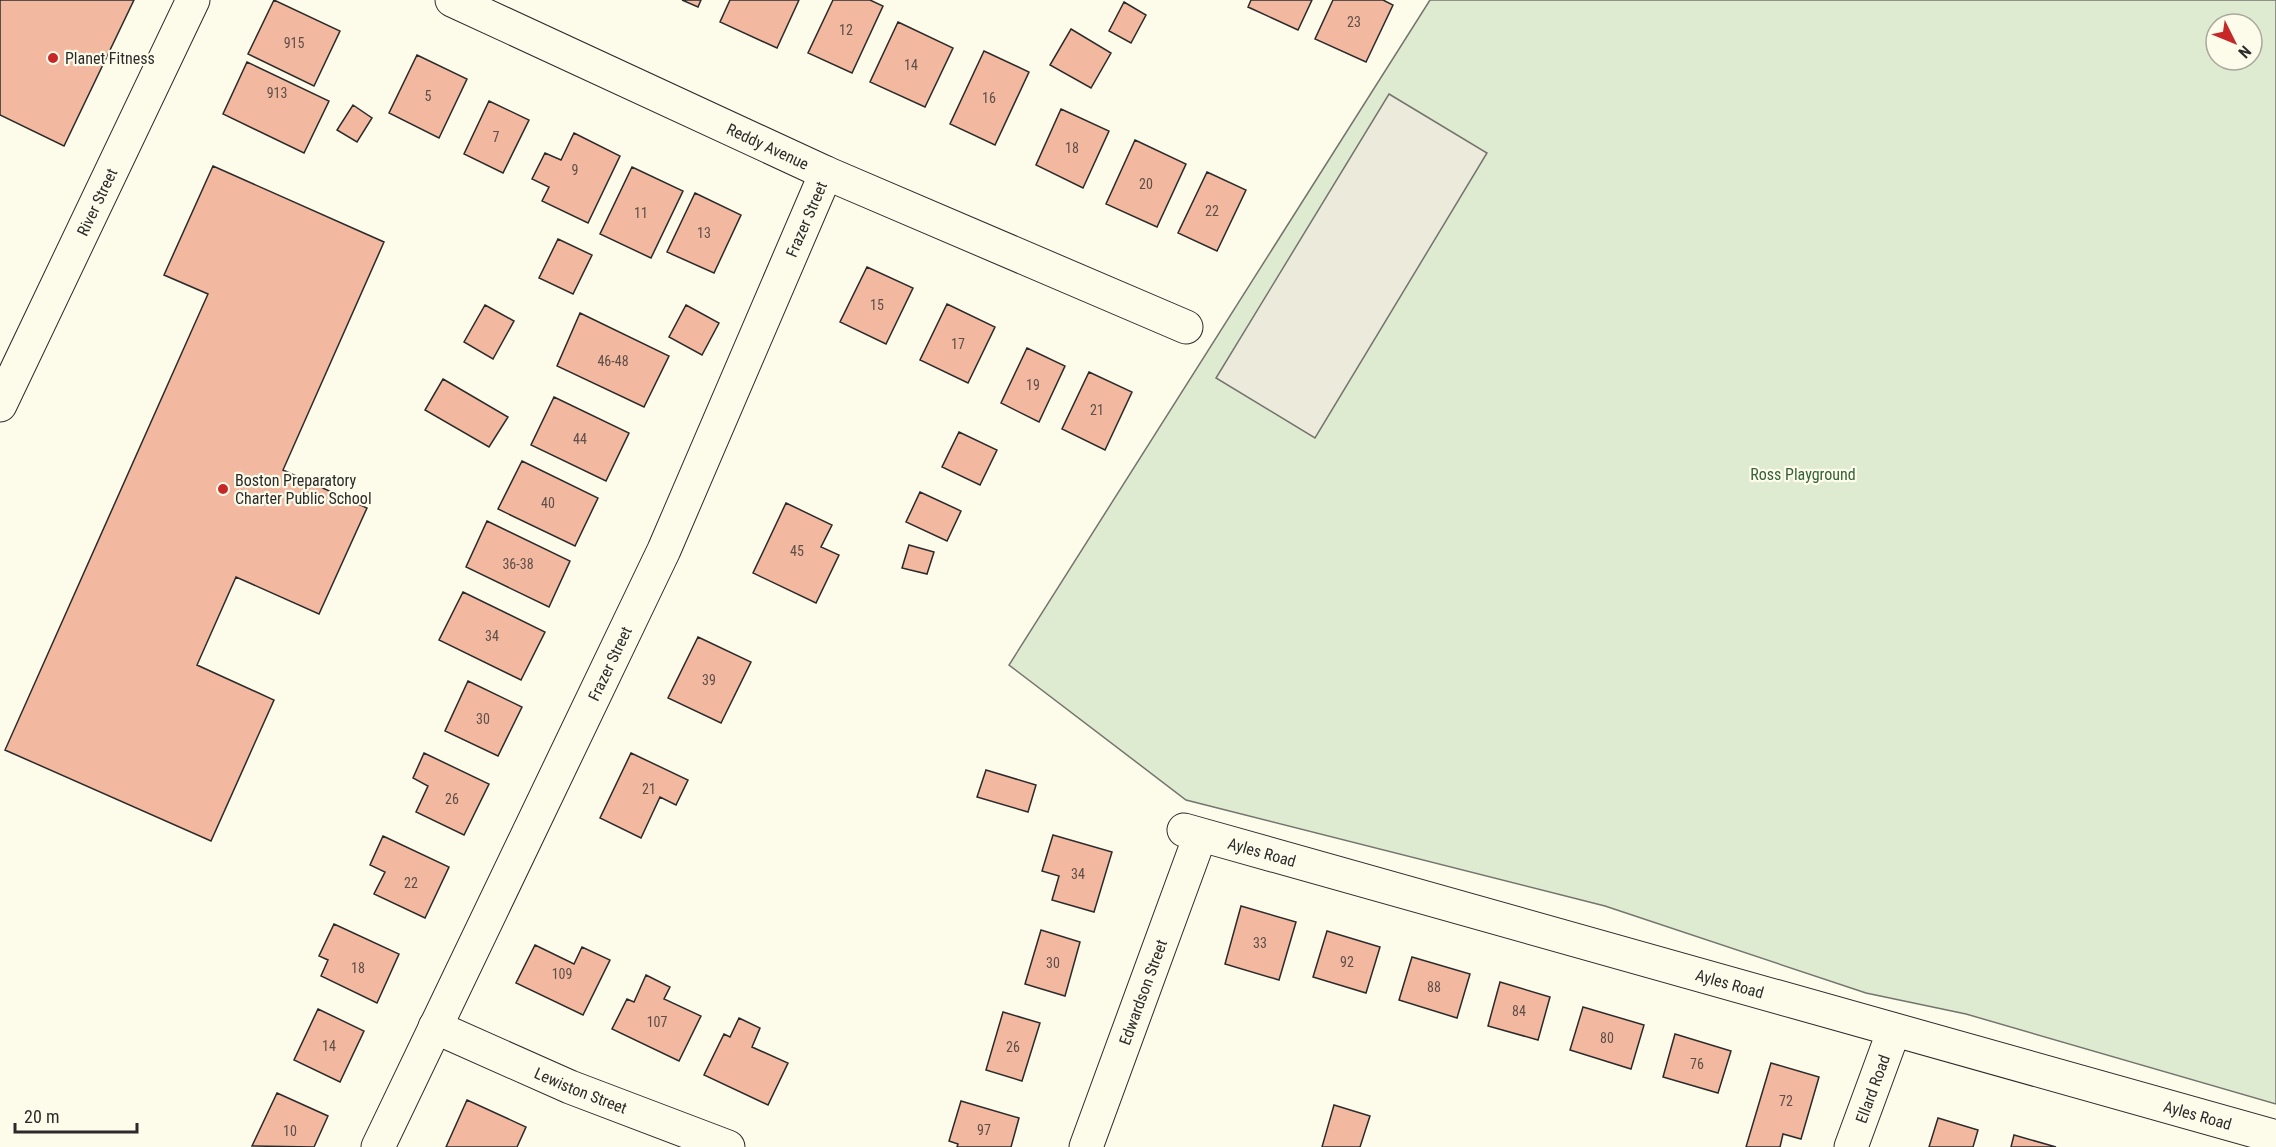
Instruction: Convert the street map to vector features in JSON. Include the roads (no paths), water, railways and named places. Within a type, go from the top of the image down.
[{"type":"street","name":"River Street","points":[[0,405],[193,0]]},
{"type":"street","name":"Reddy Avenue","points":[[452,0],[826,173],[1186,327]]},
{"type":"street","name":"Frazer Street","points":[[378,1147],[664,550],[826,173]]},
{"type":"street","name":"Ayles Road","points":[[1192,833],[2276,1137]]},
{"type":"street","name":"Edwardson Street","points":[[1086,1147],[1192,833]]},
{"type":"street","name":"Lewiston Street","points":[[435,1027],[570,1086],[728,1147]]},
{"type":"street","name":"Ellard Road","points":[[1851,1147],[1894,1030]]},
{"type":"place","name":"Planet Fitness","points":[[53,58]]},
{"type":"place","name":"Boston Preparatory Charter Public School","points":[[223,489]]},
{"type":"park label","name":"Ross Playground","points":[[1803,474]]}]
